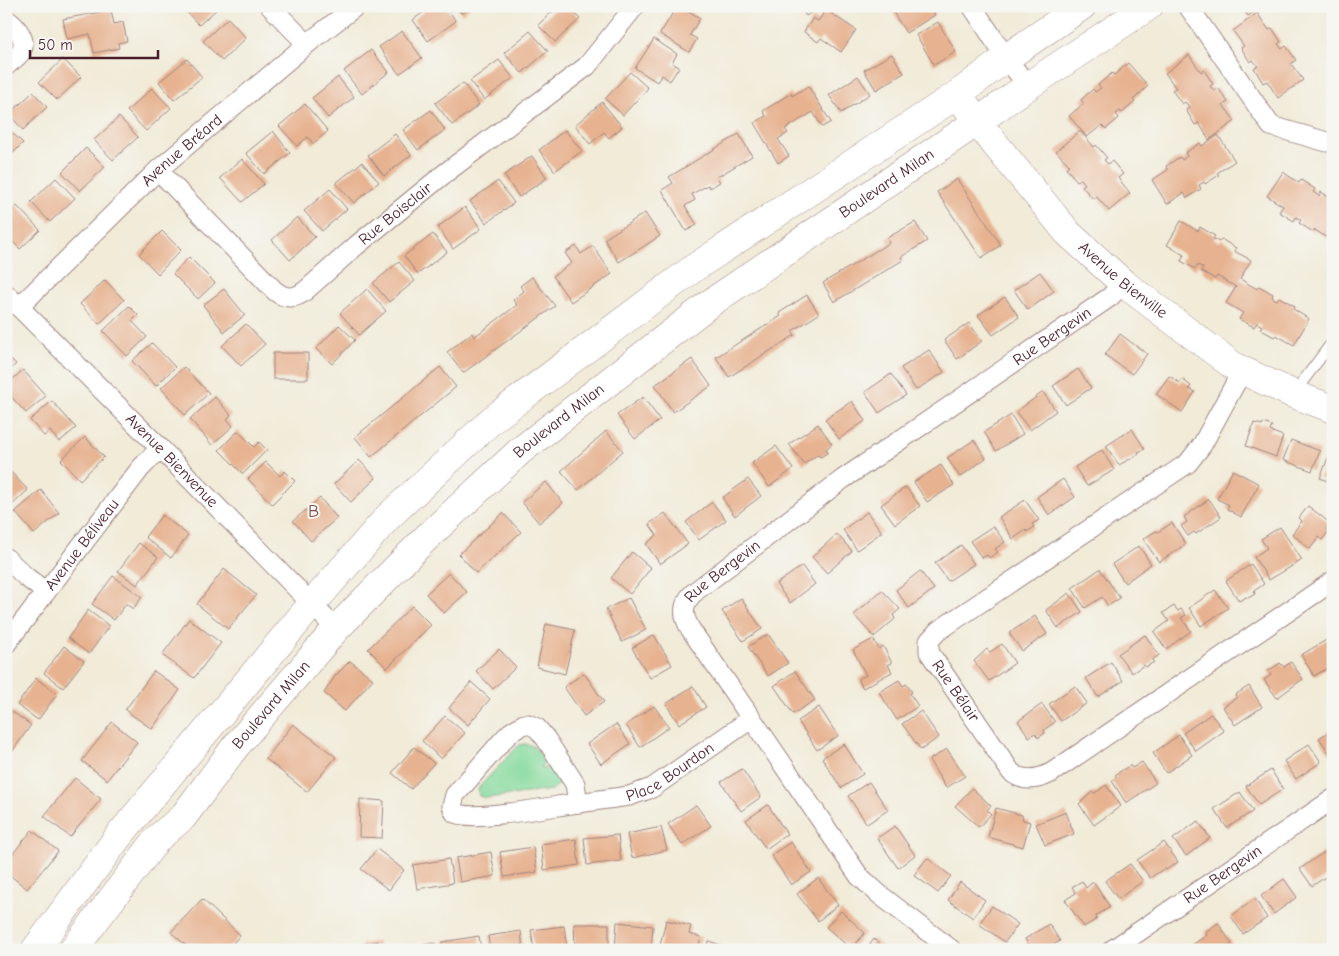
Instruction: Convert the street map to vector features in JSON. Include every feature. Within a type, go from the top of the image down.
[{"type":"main road","name":"Boulevard Milan","points":[[34,950],[118,837],[312,604],[388,517],[493,419],[694,268],[958,94],[1006,58],[1082,6]]},
{"type":"main road","name":"Boulevard Milan","points":[[72,950],[158,838],[183,817],[235,748],[336,630],[424,539],[520,451],[709,304],[1028,86],[1149,6]]},
{"type":"main road","name":"Avenue Bienville","points":[[958,94],[977,122],[1068,233],[1123,283],[1236,367],[1293,394],[1333,409]]},
{"type":"street","points":[[270,6],[307,44]]},
{"type":"street","name":"Avenue Bréard","points":[[13,301],[158,170],[307,44],[356,6]]},
{"type":"street","name":"Rue Boisclair","points":[[158,170],[275,291],[284,296],[295,297],[305,291],[357,245],[444,174],[587,66],[635,6]]},
{"type":"street","points":[[972,6],[1006,58],[1028,86]]},
{"type":"street","points":[[1188,6],[1271,126],[1327,142]]},
{"type":"street","points":[[6,19],[14,24],[23,39],[21,52],[6,66]]},
{"type":"street","name":"Rue Bergevin","points":[[952,950],[880,895],[860,876],[687,623],[684,612],[687,599],[745,552],[843,479],[1110,297],[1123,283]]},
{"type":"street","name":"Avenue Bienvenue","points":[[13,301],[160,448],[336,630]]},
{"type":"street","name":"Rue Bélair","points":[[1243,369],[1206,438],[1188,463],[938,631],[930,641],[929,652],[1010,772],[1024,779],[1039,778],[1051,773],[1333,581]]},
{"type":"street","name":"Avenue Béliveau","points":[[6,644],[140,469],[160,448]]},
{"type":"street","points":[[6,558],[46,592]]},
{"type":"street","name":"Place Bourdon","points":[[578,802],[573,779],[541,732],[537,728],[524,724],[516,728],[503,740],[455,795],[452,806],[454,813],[474,816],[629,796],[652,788],[752,719]]},
{"type":"street","name":"Rue Bergevin","points":[[1112,950],[1333,799]]},
{"type":"lane","points":[[1293,394],[1333,341]]},
{"type":"green space","points":[[522,744],[530,745],[536,749],[545,762],[541,766],[543,769],[548,766],[557,778],[558,785],[552,790],[486,798],[479,796],[478,790],[480,786]]},
{"type":"building","points":[[181,6],[217,6],[218,8],[199,25]]},
{"type":"building","points":[[431,6],[445,6],[456,21],[428,41],[413,20]]},
{"type":"building","points":[[455,6],[471,6],[462,14]]},
{"type":"building","points":[[558,6],[568,6],[580,19],[555,42],[538,25]]},
{"type":"building","points":[[677,6],[700,18],[690,35],[697,39],[689,52],[660,34]]},
{"type":"building","points":[[799,6],[820,6],[806,16]]},
{"type":"building","points":[[896,6],[929,6],[935,15],[906,33],[891,9]]},
{"type":"building","points":[[1242,6],[1262,6],[1248,16]]},
{"type":"building","points":[[111,10],[114,24],[123,22],[127,41],[118,43],[119,48],[94,53],[90,34],[67,39],[63,19]]},
{"type":"building","points":[[826,10],[856,30],[841,52],[821,38],[818,42],[804,32],[813,18],[818,21]]},
{"type":"building","points":[[1257,13],[1269,30],[1272,28],[1281,42],[1278,44],[1282,49],[1286,46],[1296,60],[1291,64],[1303,80],[1278,98],[1267,81],[1263,83],[1254,68],[1258,66],[1253,60],[1250,62],[1241,48],[1244,46],[1233,31]]},
{"type":"building","points":[[228,18],[246,38],[222,61],[203,41]]},
{"type":"building","points":[[938,22],[956,52],[934,65],[916,35]]},
{"type":"building","points":[[402,31],[422,58],[399,74],[379,47]]},
{"type":"building","points":[[530,31],[548,51],[522,73],[504,53]]},
{"type":"building","points":[[654,39],[677,54],[672,63],[679,67],[670,81],[662,75],[657,82],[635,68]]},
{"type":"building","points":[[371,50],[389,72],[362,94],[344,71]]},
{"type":"building","points":[[892,54],[904,73],[876,90],[864,70]]},
{"type":"building","points":[[1189,55],[1201,72],[1204,70],[1213,84],[1210,86],[1214,91],[1218,88],[1228,102],[1223,105],[1235,121],[1209,140],[1199,123],[1195,125],[1186,110],[1190,108],[1185,102],[1182,104],[1172,90],[1176,88],[1165,73]]},
{"type":"building","points":[[63,59],[81,77],[57,100],[39,82]]},
{"type":"building","points":[[187,59],[202,77],[174,100],[159,82]]},
{"type":"building","points":[[499,60],[513,78],[484,100],[470,81]]},
{"type":"building","points":[[1128,63],[1148,86],[1133,100],[1135,102],[1122,113],[1120,111],[1116,114],[1119,118],[1106,129],[1102,125],[1087,137],[1069,116],[1084,103],[1081,100],[1093,89],[1095,92],[1101,88],[1098,85]]},
{"type":"building","points":[[630,72],[648,88],[623,115],[605,99]]},
{"type":"building","points":[[858,76],[870,94],[841,113],[829,95]]},
{"type":"building","points":[[338,77],[354,97],[328,118],[312,98]]},
{"type":"building","points":[[463,83],[479,105],[452,125],[435,103]]},
{"type":"building","points":[[808,86],[831,122],[822,127],[813,112],[785,129],[788,133],[778,139],[789,156],[778,163],[754,123],[766,116],[763,111],[791,93],[792,96]]},
{"type":"building","points":[[152,88],[171,108],[146,131],[127,111]]},
{"type":"building","points":[[33,92],[47,107],[23,130],[9,114]]},
{"type":"building","points":[[602,102],[622,127],[609,138],[604,132],[590,144],[575,125]]},
{"type":"building","points":[[305,104],[328,131],[313,144],[308,137],[297,146],[279,126]]},
{"type":"building","points":[[431,110],[445,130],[418,150],[403,130]]},
{"type":"building","points":[[119,117],[138,137],[113,160],[94,140]]},
{"type":"building","points":[[6,127],[23,143],[6,160]]},
{"type":"building","points":[[565,130],[582,151],[555,171],[539,150]]},
{"type":"building","points":[[273,131],[290,153],[264,174],[246,153]]},
{"type":"building","points":[[1080,131],[1094,147],[1096,145],[1107,158],[1104,160],[1108,164],[1112,161],[1123,174],[1118,178],[1130,193],[1109,211],[1096,196],[1093,199],[1082,186],[1085,184],[1081,179],[1077,181],[1066,168],[1069,165],[1056,151]]},
{"type":"building","points":[[395,134],[411,155],[384,176],[368,155]]},
{"type":"building","points":[[739,134],[752,156],[717,177],[720,182],[710,188],[708,185],[692,194],[695,200],[685,206],[697,225],[686,231],[662,190],[673,183],[669,177]]},
{"type":"building","points":[[1218,135],[1235,161],[1217,173],[1219,175],[1205,184],[1204,182],[1199,185],[1201,189],[1187,198],[1184,193],[1167,204],[1152,180],[1168,170],[1166,166],[1180,157],[1182,160],[1187,156],[1185,153],[1200,143],[1202,146]]},
{"type":"building","points":[[86,148],[105,167],[80,191],[62,172]]},
{"type":"building","points":[[532,156],[547,178],[519,197],[504,175]]},
{"type":"building","points":[[242,159],[264,184],[242,202],[220,178]]},
{"type":"building","points":[[362,162],[379,182],[354,203],[336,183]]},
{"type":"building","points":[[1283,172],[1299,183],[1301,180],[1315,189],[1313,192],[1319,196],[1321,192],[1333,200],[1333,242],[1315,230],[1313,232],[1299,223],[1301,220],[1296,217],[1294,221],[1279,212],[1283,206],[1267,196]]},
{"type":"building","points":[[56,178],[75,198],[50,222],[31,202]]},
{"type":"building","points":[[957,179],[1001,245],[981,258],[937,192]]},
{"type":"building","points":[[498,181],[514,203],[486,223],[470,201]]},
{"type":"building","points":[[330,189],[347,209],[322,231],[304,211]]},
{"type":"building","points":[[17,206],[40,230],[20,249],[6,235],[6,216]]},
{"type":"building","points":[[465,207],[481,229],[453,249],[438,227]]},
{"type":"building","points":[[645,213],[660,236],[619,262],[604,239]]},
{"type":"building","points":[[297,217],[315,237],[290,260],[272,240]]},
{"type":"building","points":[[1181,221],[1198,231],[1200,227],[1215,236],[1213,239],[1219,242],[1221,239],[1236,248],[1234,251],[1251,260],[1240,279],[1257,289],[1259,286],[1273,294],[1272,297],[1277,300],[1279,297],[1295,306],[1293,309],[1309,319],[1294,345],[1260,329],[1262,326],[1257,323],[1254,327],[1239,319],[1243,313],[1226,303],[1236,287],[1217,276],[1215,279],[1201,271],[1203,268],[1198,265],[1195,269],[1181,261],[1184,255],[1167,245]]},
{"type":"building","points":[[915,222],[927,241],[901,257],[903,260],[834,302],[823,283],[889,243],[887,238]]},
{"type":"building","points":[[162,231],[181,250],[158,274],[139,254]]},
{"type":"building","points":[[433,234],[447,252],[418,274],[404,256]]},
{"type":"building","points":[[576,246],[581,254],[593,246],[612,274],[571,302],[553,276],[572,263],[565,253]]},
{"type":"building","points":[[189,257],[215,283],[198,299],[173,274]]},
{"type":"building","points":[[399,262],[415,281],[389,302],[373,283]]},
{"type":"building","points":[[1040,272],[1054,291],[1028,310],[1014,290]]},
{"type":"building","points":[[532,277],[555,306],[463,373],[447,352],[472,333],[474,337],[517,305],[513,300],[524,291],[520,286]]},
{"type":"building","points":[[105,280],[124,300],[99,324],[80,304]]},
{"type":"building","points":[[224,289],[245,315],[224,332],[203,305]]},
{"type":"building","points":[[367,289],[386,311],[359,335],[340,313]]},
{"type":"building","points":[[807,295],[819,314],[792,331],[795,335],[729,377],[716,357],[781,316],[779,313]]},
{"type":"building","points":[[1005,297],[1019,317],[993,335],[978,315]]},
{"type":"building","points":[[129,306],[138,315],[132,321],[147,337],[127,356],[103,331]]},
{"type":"building","points":[[969,323],[982,341],[957,359],[944,340]]},
{"type":"building","points":[[246,324],[265,344],[241,366],[222,346]]},
{"type":"building","points":[[339,325],[355,340],[332,364],[316,349]]},
{"type":"building","points":[[1120,334],[1147,354],[1132,374],[1105,355]]},
{"type":"building","points":[[152,343],[175,367],[156,386],[132,361]]},
{"type":"building","points":[[929,350],[944,372],[916,390],[901,368]]},
{"type":"building","points":[[273,353],[308,353],[308,379],[273,379]]},
{"type":"building","points":[[6,354],[16,364],[6,374]]},
{"type":"building","points":[[692,359],[711,386],[673,412],[655,385]]},
{"type":"building","points":[[184,367],[209,393],[185,415],[161,388]]},
{"type":"building","points":[[440,367],[456,387],[371,457],[355,437]]},
{"type":"building","points":[[1078,369],[1091,388],[1066,405],[1053,386]]},
{"type":"building","points":[[23,370],[46,396],[26,413],[6,391],[6,385]]},
{"type":"building","points":[[891,374],[906,395],[879,413],[865,392]]},
{"type":"building","points":[[1169,376],[1180,383],[1182,379],[1191,386],[1189,389],[1195,392],[1182,412],[1156,394]]},
{"type":"building","points":[[1043,392],[1056,411],[1030,430],[1016,412]]},
{"type":"building","points":[[215,397],[231,415],[227,419],[233,426],[212,445],[190,419]]},
{"type":"building","points":[[643,397],[660,420],[635,439],[617,415]]},
{"type":"building","points":[[52,401],[76,428],[59,442],[50,431],[44,436],[30,420]]},
{"type":"building","points":[[852,401],[865,421],[839,439],[825,419]]},
{"type":"building","points":[[1011,415],[1023,434],[996,451],[984,432]]},
{"type":"building","points":[[1254,423],[1272,426],[1270,431],[1283,436],[1276,457],[1246,446]]},
{"type":"building","points":[[818,424],[832,444],[826,449],[828,452],[821,457],[817,455],[804,464],[789,444]]},
{"type":"building","points":[[1132,429],[1145,449],[1119,465],[1106,446]]},
{"type":"building","points":[[238,431],[254,447],[259,442],[267,450],[243,474],[219,450]]},
{"type":"building","points":[[606,431],[623,451],[578,490],[561,471]]},
{"type":"building","points":[[85,437],[104,457],[80,480],[61,460]]},
{"type":"building","points":[[974,440],[986,458],[960,477],[947,458]]},
{"type":"building","points":[[1291,440],[1320,451],[1312,471],[1283,460]]},
{"type":"building","points":[[776,446],[793,469],[769,487],[752,463]]},
{"type":"building","points":[[1102,450],[1114,470],[1087,486],[1075,467]]},
{"type":"building","points":[[1328,458],[1333,460],[1333,483],[1320,478]]},
{"type":"building","points":[[359,460],[376,478],[351,502],[334,484]]},
{"type":"building","points":[[266,462],[280,476],[285,471],[295,481],[272,504],[248,479]]},
{"type":"building","points":[[941,465],[954,485],[927,502],[914,482]]},
{"type":"building","points":[[6,467],[28,490],[8,509],[6,507]]},
{"type":"building","points":[[1233,470],[1259,484],[1241,517],[1227,509],[1229,505],[1217,499]]},
{"type":"building","points":[[748,479],[761,496],[735,516],[722,498]]},
{"type":"building","points":[[1063,479],[1075,497],[1049,515],[1037,497]]},
{"type":"building","points":[[546,482],[563,503],[539,523],[522,502]]},
{"type":"building","points":[[906,487],[920,506],[895,524],[881,505]]},
{"type":"building","points":[[41,490],[59,513],[34,534],[15,512]]},
{"type":"building","points":[[320,498],[337,518],[311,541],[293,521]]},
{"type":"building","points":[[1209,499],[1221,517],[1196,534],[1194,532],[1188,536],[1181,526],[1187,522],[1184,517]]},
{"type":"building","points":[[1025,500],[1039,520],[1032,524],[1034,527],[1013,539],[999,517]]},
{"type":"building","points":[[712,502],[726,520],[699,540],[686,522]]},
{"type":"building","points":[[1308,506],[1330,523],[1326,529],[1329,531],[1322,540],[1319,537],[1310,549],[1292,534],[1302,521],[1299,518]]},
{"type":"building","points":[[867,512],[882,532],[857,550],[843,530]]},
{"type":"building","points":[[503,513],[521,532],[476,573],[459,554]]},
{"type":"building","points":[[665,513],[688,544],[660,564],[646,544],[657,535],[649,524]]},
{"type":"building","points":[[162,515],[188,535],[171,558],[145,537]]},
{"type":"building","points":[[1172,523],[1186,544],[1159,562],[1143,539]]},
{"type":"building","points":[[993,526],[1005,542],[995,549],[998,552],[989,558],[987,555],[982,558],[970,541]]},
{"type":"building","points":[[1280,527],[1302,560],[1269,580],[1254,557],[1267,548],[1261,539]]},
{"type":"building","points":[[837,534],[852,551],[827,573],[812,557]]},
{"type":"building","points":[[139,543],[158,557],[137,585],[118,571]]},
{"type":"building","points":[[961,545],[974,564],[948,581],[935,563]]},
{"type":"building","points":[[1139,546],[1151,564],[1125,583],[1112,564]]},
{"type":"building","points":[[632,552],[651,568],[630,594],[611,578]]},
{"type":"building","points":[[1251,564],[1264,584],[1254,591],[1255,594],[1239,601],[1226,581]]},
{"type":"building","points":[[802,566],[815,584],[790,603],[776,584]]},
{"type":"building","points":[[224,569],[256,595],[228,629],[197,604]]},
{"type":"building","points":[[1100,569],[1120,598],[1108,606],[1102,597],[1085,608],[1072,588]]},
{"type":"building","points":[[920,571],[934,589],[909,608],[896,590]]},
{"type":"building","points":[[449,573],[467,592],[444,613],[426,594]]},
{"type":"building","points":[[113,576],[142,597],[133,609],[126,604],[114,620],[92,604]]},
{"type":"building","points":[[882,590],[900,609],[893,615],[895,619],[874,637],[854,615]]},
{"type":"building","points":[[1215,590],[1228,608],[1201,626],[1189,608]]},
{"type":"building","points":[[1069,593],[1082,612],[1058,628],[1046,610]]},
{"type":"building","points":[[629,598],[646,630],[622,642],[606,609]]},
{"type":"building","points":[[741,598],[762,629],[743,641],[722,611]]},
{"type":"building","points":[[412,606],[431,625],[387,668],[368,649]]},
{"type":"building","points":[[1174,606],[1178,611],[1181,609],[1186,615],[1181,618],[1191,631],[1166,649],[1154,632],[1169,621],[1163,613]]},
{"type":"building","points":[[88,610],[109,626],[89,654],[68,638]]},
{"type":"building","points":[[1035,616],[1047,634],[1022,651],[1009,633]]},
{"type":"building","points":[[189,619],[221,643],[194,678],[162,655]]},
{"type":"building","points":[[546,624],[575,630],[565,674],[537,667]]},
{"type":"building","points":[[768,634],[788,663],[768,676],[748,647]]},
{"type":"building","points":[[654,635],[672,665],[650,678],[632,648]]},
{"type":"building","points":[[1145,635],[1159,655],[1152,660],[1154,662],[1146,667],[1144,665],[1132,673],[1118,654]]},
{"type":"building","points":[[873,639],[879,649],[883,646],[892,663],[888,665],[892,672],[863,688],[858,679],[866,675],[853,650]]},
{"type":"building","points":[[1328,639],[1333,647],[1333,665],[1314,676],[1301,655]]},
{"type":"building","points":[[1002,644],[1015,663],[989,681],[974,661],[987,649],[990,652]]},
{"type":"building","points":[[64,646],[84,661],[63,688],[44,673]]},
{"type":"building","points":[[499,649],[516,667],[493,689],[476,671]]},
{"type":"building","points":[[350,661],[373,679],[345,711],[324,693],[335,676]]},
{"type":"building","points":[[1111,662],[1123,681],[1098,697],[1086,678]]},
{"type":"building","points":[[1291,662],[1303,679],[1277,698],[1264,680],[1271,675],[1268,671],[1280,663],[1284,667]]},
{"type":"building","points":[[154,671],[180,690],[152,729],[125,710]]},
{"type":"building","points":[[795,671],[815,700],[793,714],[774,686]]},
{"type":"building","points":[[584,673],[604,702],[584,716],[564,687]]},
{"type":"building","points":[[36,678],[57,694],[38,720],[17,705]]},
{"type":"building","points":[[899,680],[903,686],[906,684],[912,692],[910,694],[918,706],[897,720],[879,692]]},
{"type":"building","points":[[471,682],[490,699],[468,725],[449,708]]},
{"type":"building","points":[[693,686],[706,707],[679,724],[666,704]]},
{"type":"building","points":[[1075,686],[1087,703],[1061,721],[1049,704]]},
{"type":"building","points":[[1249,686],[1262,707],[1235,725],[1223,707],[1237,697],[1235,695]]},
{"type":"building","points":[[1042,704],[1055,722],[1044,730],[1045,733],[1038,738],[1035,733],[1029,737],[1018,721]]},
{"type":"building","points":[[654,706],[669,727],[640,747],[626,725]]},
{"type":"building","points":[[819,707],[838,736],[817,750],[798,721]]},
{"type":"building","points":[[11,711],[31,725],[11,753],[6,750],[6,718]]},
{"type":"building","points":[[921,711],[939,737],[921,750],[902,724]]},
{"type":"building","points":[[1211,714],[1224,731],[1196,751],[1183,733]]},
{"type":"building","points":[[445,716],[465,733],[441,759],[422,741]]},
{"type":"building","points":[[112,722],[137,742],[107,780],[82,761]]},
{"type":"building","points":[[293,724],[336,757],[307,792],[266,759]]},
{"type":"building","points":[[616,724],[630,744],[601,764],[587,744]]},
{"type":"building","points":[[1333,729],[1333,758],[1319,738]]},
{"type":"building","points":[[1179,735],[1192,755],[1166,773],[1153,753]]},
{"type":"building","points":[[844,744],[863,774],[841,788],[822,758]]},
{"type":"building","points":[[1309,744],[1321,762],[1296,779],[1284,761]]},
{"type":"building","points":[[414,747],[434,763],[411,789],[392,773]]},
{"type":"building","points":[[947,749],[965,776],[946,788],[929,760]]},
{"type":"building","points":[[1142,762],[1156,783],[1126,803],[1112,781],[1117,777],[1115,775],[1130,765],[1132,768]]},
{"type":"building","points":[[742,769],[761,797],[741,811],[721,782]]},
{"type":"building","points":[[1271,770],[1283,789],[1259,805],[1246,786]]},
{"type":"building","points":[[75,778],[101,799],[70,837],[44,816]]},
{"type":"building","points":[[869,782],[888,810],[867,824],[848,796]]},
{"type":"building","points":[[1106,785],[1121,806],[1094,825],[1079,804],[1092,792],[1095,793]]},
{"type":"building","points":[[972,788],[991,806],[987,810],[991,814],[979,827],[955,806]]},
{"type":"building","points":[[1240,792],[1253,811],[1227,828],[1214,809]]},
{"type":"building","points":[[360,799],[384,801],[382,838],[359,837]]},
{"type":"building","points":[[696,805],[711,826],[682,845],[668,824]]},
{"type":"building","points":[[768,805],[787,834],[766,849],[746,820]]},
{"type":"building","points":[[996,808],[1022,815],[1023,820],[1030,822],[1023,847],[988,837]]},
{"type":"building","points":[[1066,812],[1074,834],[1045,845],[1036,824]]},
{"type":"building","points":[[1198,821],[1210,838],[1186,856],[1173,839]]},
{"type":"building","points":[[895,826],[915,855],[898,868],[877,838]]},
{"type":"building","points":[[661,827],[667,850],[632,858],[627,834]]},
{"type":"building","points":[[32,830],[58,851],[27,889],[6,872],[6,862]]},
{"type":"building","points":[[618,835],[621,861],[587,865],[584,838]]},
{"type":"building","points":[[576,839],[579,865],[544,870],[541,844]]},
{"type":"building","points":[[791,842],[811,872],[791,885],[771,855]]},
{"type":"building","points":[[1164,842],[1178,862],[1150,878],[1137,860]]},
{"type":"building","points":[[533,847],[537,872],[504,877],[500,852]]},
{"type":"building","points":[[377,849],[404,870],[389,890],[361,869]]},
{"type":"building","points":[[491,852],[495,876],[460,882],[456,858]]},
{"type":"building","points":[[1324,852],[1333,864],[1333,872],[1312,886],[1300,869]]},
{"type":"building","points":[[927,858],[951,876],[938,893],[914,875]]},
{"type":"building","points":[[449,859],[453,883],[417,889],[413,865]]},
{"type":"building","points":[[1130,864],[1143,881],[1118,899],[1105,881]]},
{"type":"building","points":[[818,878],[838,905],[818,921],[797,894]]},
{"type":"building","points":[[1284,879],[1297,897],[1274,914],[1261,896]]},
{"type":"building","points":[[1082,881],[1086,888],[1093,882],[1110,907],[1096,916],[1097,919],[1084,927],[1065,900],[1076,893],[1072,887]]},
{"type":"building","points":[[960,882],[985,900],[973,918],[948,900]]},
{"type":"building","points":[[202,899],[240,935],[227,950],[191,950],[171,932]]},
{"type":"building","points":[[1255,899],[1267,918],[1243,934],[1231,916]]},
{"type":"building","points":[[992,906],[1018,924],[1005,942],[979,924]]},
{"type":"building","points":[[841,911],[865,933],[851,949],[826,927]]},
{"type":"building","points":[[666,920],[691,926],[689,934],[701,937],[698,950],[659,950]]},
{"type":"building","points":[[617,922],[653,926],[651,950],[615,949]]},
{"type":"building","points":[[1218,923],[1232,944],[1224,950],[1195,950],[1192,945],[1207,935],[1205,932]]},
{"type":"building","points":[[574,924],[609,924],[609,947],[575,947]]},
{"type":"building","points":[[1049,924],[1060,941],[1048,948],[1049,950],[1032,950],[1025,939]]},
{"type":"building","points":[[564,926],[567,948],[534,950],[531,930]]},
{"type":"building","points":[[521,931],[523,950],[490,950],[488,936]]},
{"type":"building","points":[[479,936],[481,950],[443,950],[442,942]]},
{"type":"building","points":[[874,939],[887,950],[866,950]]},
{"type":"building","points":[[378,941],[379,950],[363,950],[362,944]]},
{"type":"building","points":[[709,941],[733,950],[705,950]]},
{"type":"building","points":[[435,943],[436,950],[403,950],[402,948]]},
{"type":"district","name":"B","points":[[314,511]]}]
